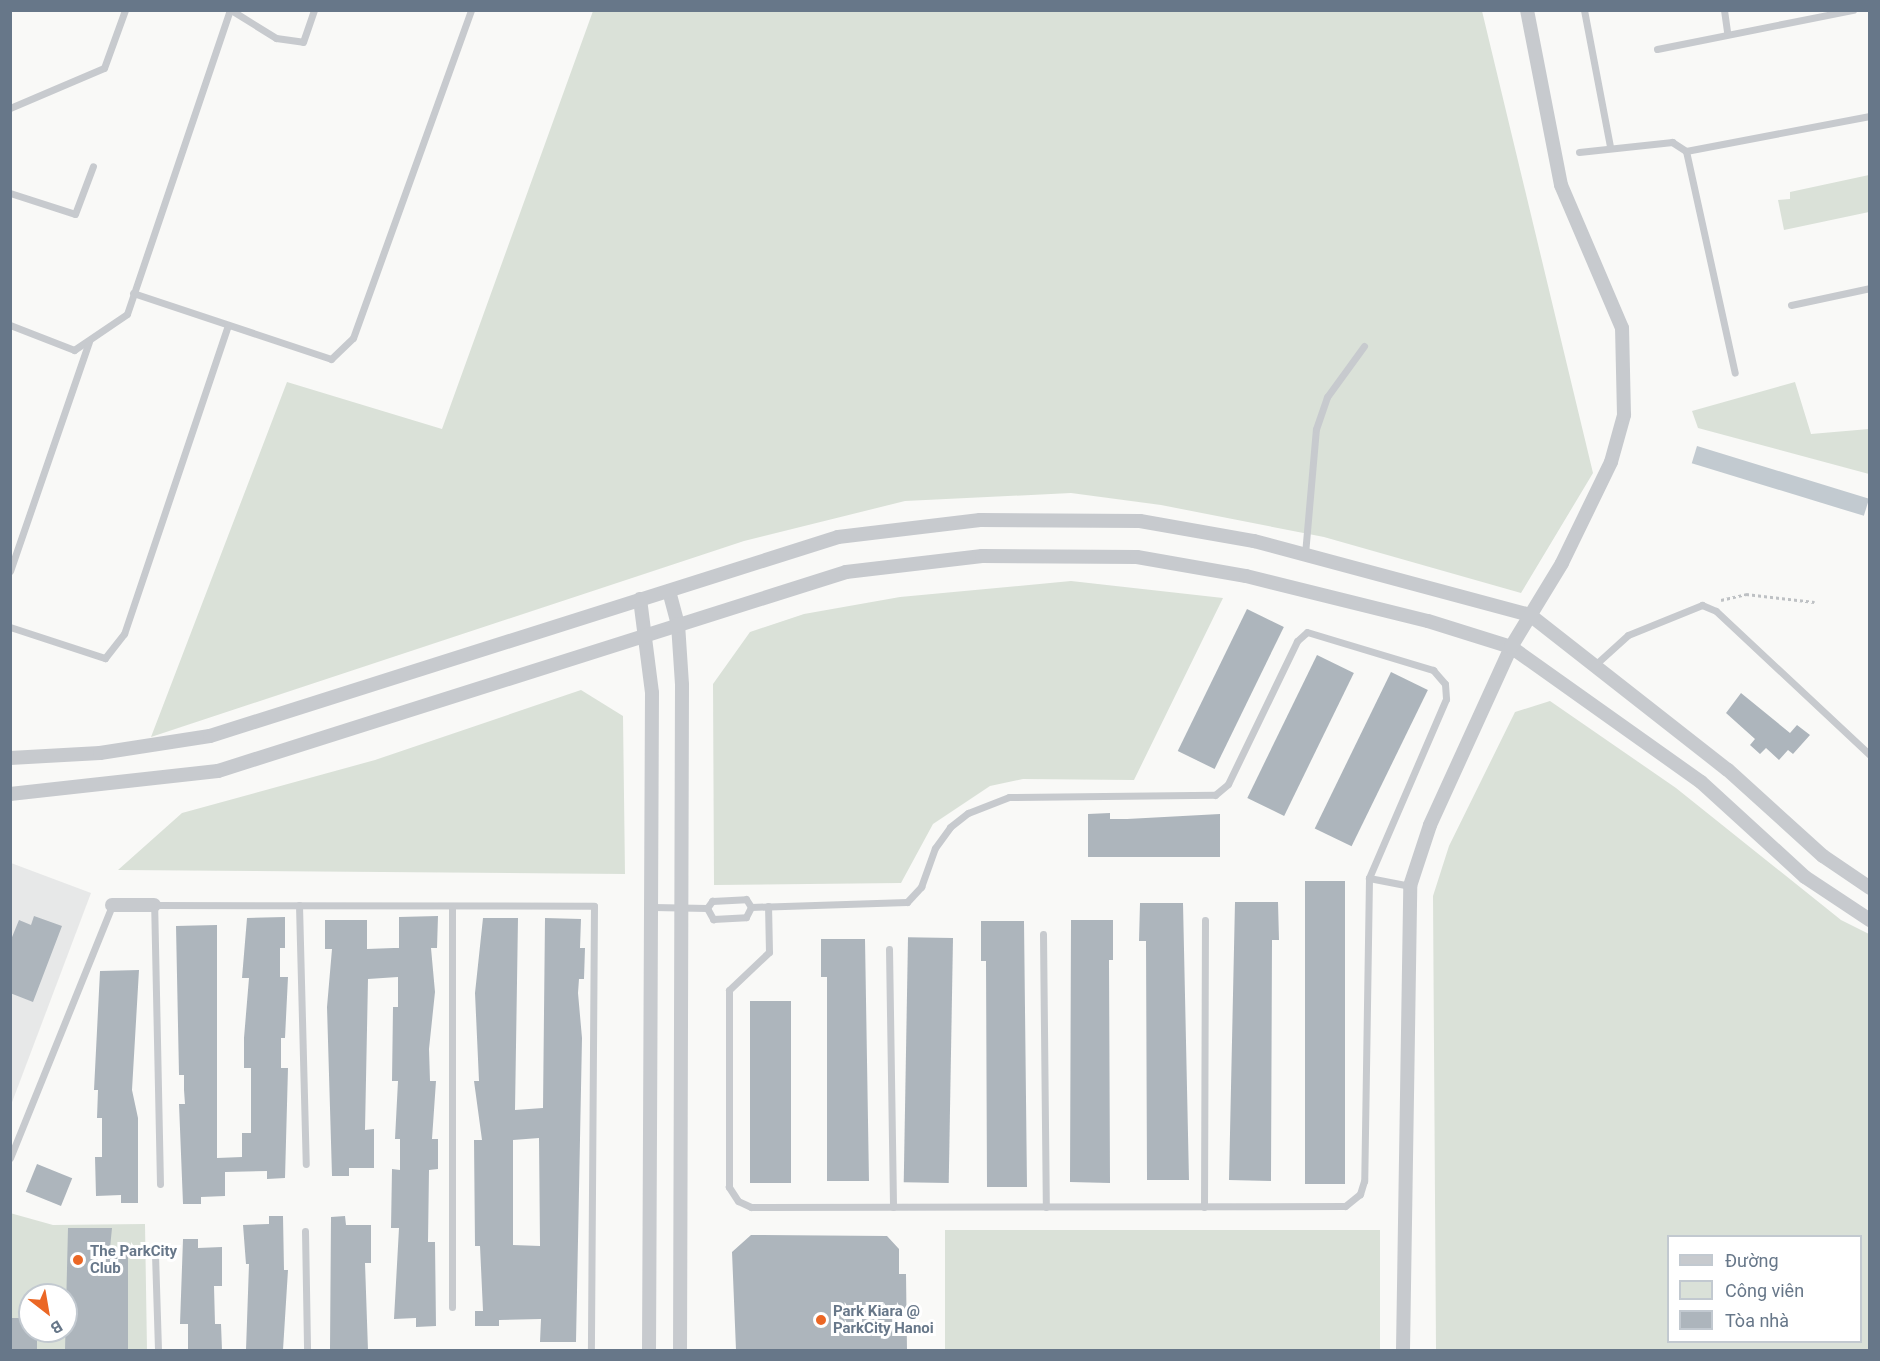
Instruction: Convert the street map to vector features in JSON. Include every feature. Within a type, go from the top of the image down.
[{"type":"street","points":[[1403,1350],[1410,886],[1430,825],[1511,647],[1611,462],[1624,414],[1626,368],[1622,328],[1561,185],[1527,10]]},
{"type":"street","points":[[10,758],[100,753],[210,736],[838,537],[980,520],[1140,521],[1305,554],[1530,615],[1596,664],[1728,770],[1823,856],[1869,888]]},
{"type":"street","points":[[10,794],[84,789],[218,771],[846,572],[982,556],[1137,557],[1258,579],[1428,621],[1511,647],[1701,782],[1804,877],[1869,920]]},
{"type":"street","points":[[669,591],[678,624],[683,907],[680,1350]]},
{"type":"street","points":[[640,599],[648,634],[653,907],[649,1350]]},
{"type":"street","points":[[112,905],[154,905]]},
{"type":"lane","points":[[10,108],[104,68],[125,10]]},
{"type":"lane","points":[[10,325],[74,350],[127,314],[230,10],[276,38],[303,42],[314,10]]},
{"type":"lane","points":[[133,293],[331,359],[353,338],[471,10]]},
{"type":"lane","points":[[1584,10],[1610,146]]},
{"type":"lane","points":[[1724,10],[1727,32]]},
{"type":"lane","points":[[1657,49],[1727,32],[1853,10]]},
{"type":"lane","points":[[1579,152],[1610,146],[1672,142],[1686,151],[1869,117]]},
{"type":"lane","points":[[1686,151],[1735,373]]},
{"type":"lane","points":[[10,193],[75,214],[93,166]]},
{"type":"lane","points":[[1791,305],[1869,288]]},
{"type":"lane","points":[[10,627],[105,658],[124,634],[228,325]]},
{"type":"lane","points":[[10,571],[89,340]]},
{"type":"lane","points":[[1305,554],[1316,429],[1327,397],[1364,346]]},
{"type":"lane","points":[[10,545],[18,548]]},
{"type":"lane","points":[[1596,664],[1628,635],[1702,604],[1716,611],[1869,755]]},
{"type":"lane","points":[[751,907],[768,906],[907,902],[921,887],[934,848],[950,827],[968,813],[1009,797],[1215,795],[1228,784],[1297,640],[1307,632],[1442,674],[1446,699],[1369,879],[1364,1181],[1360,1194],[1345,1206],[751,1207],[738,1201],[729,1187],[729,990],[769,952],[768,906]]},
{"type":"lane","points":[[1369,879],[1410,886]]},
{"type":"lane","points":[[706,908],[712,901],[746,899],[751,907]]},
{"type":"lane","points":[[10,1158],[112,905]]},
{"type":"lane","points":[[160,1184],[154,905],[594,906],[591,1350]]},
{"type":"lane","points":[[299,905],[306,1164]]},
{"type":"lane","points":[[452,906],[452,1307]]},
{"type":"lane","points":[[653,907],[706,908]]},
{"type":"lane","points":[[706,908],[713,919],[746,917],[751,907]]},
{"type":"lane","points":[[1204,1207],[1205,920]]},
{"type":"lane","points":[[1043,934],[1047,1207]]},
{"type":"lane","points":[[889,949],[893,1207]]},
{"type":"lane","points":[[305,1231],[307,1350]]},
{"type":"lane","points":[[155,1254],[158,1350]]},
{"type":"path","points":[[1702,604],[1746,594],[1815,602]]},
{"type":"shaded area","points":[[1697,446],[1869,499],[1864,516],[1692,463]]},
{"type":"shaded area","points":[[11,863],[91,893],[11,1105]]},
{"type":"green space","points":[[593,11],[1482,11],[1593,473],[1521,593],[1324,537],[1161,505],[1071,493],[905,501],[744,541],[151,737],[287,382],[442,429]]},
{"type":"green space","points":[[1869,175],[1869,212],[1784,230],[1778,200],[1790,199],[1790,192]]},
{"type":"green space","points":[[1795,382],[1811,434],[1869,429],[1869,474],[1698,428],[1692,411]]},
{"type":"green space","points":[[1071,581],[1223,598],[1134,780],[1023,779],[990,786],[933,824],[901,883],[714,885],[713,684],[750,632],[804,614],[900,597]]},
{"type":"green space","points":[[581,690],[623,716],[625,874],[118,870],[182,813],[375,760]]},
{"type":"green space","points":[[1550,701],[1676,788],[1841,920],[1869,934],[1869,1350],[1436,1350],[1433,896],[1449,846],[1515,712]]},
{"type":"green space","name":"The ParkCity Club","points":[[10,1213],[53,1225],[145,1224],[147,1350],[11,1350]]},
{"type":"green space","points":[[945,1230],[1380,1230],[1380,1350],[945,1350]]},
{"type":"building","points":[[1247,609],[1284,627],[1215,769],[1178,751]]},
{"type":"building","points":[[1317,655],[1354,673],[1284,816],[1247,798]]},
{"type":"building","points":[[1391,672],[1428,690],[1352,846],[1315,828]]},
{"type":"building","points":[[1741,693],[1790,733],[1797,725],[1810,735],[1793,754],[1788,750],[1779,760],[1766,748],[1760,754],[1750,745],[1755,739],[1726,713]]},
{"type":"building","points":[[1110,813],[1110,819],[1220,814],[1220,857],[1088,857],[1088,814]]},
{"type":"building","points":[[1305,881],[1345,881],[1345,1184],[1305,1184]]},
{"type":"building","points":[[1235,902],[1278,902],[1279,940],[1272,940],[1271,1181],[1229,1180]]},
{"type":"building","points":[[1140,903],[1183,903],[1189,1180],[1147,1180],[1146,941],[1139,941]]},
{"type":"building","points":[[34,916],[62,926],[33,1002],[10,993],[10,942],[19,920],[31,925]]},
{"type":"building","points":[[438,916],[437,948],[431,948],[435,992],[429,1049],[430,1081],[436,1081],[432,1139],[438,1139],[438,1169],[429,1170],[428,1242],[435,1242],[436,1326],[416,1327],[416,1318],[394,1319],[399,1228],[391,1228],[392,1169],[400,1170],[400,1139],[395,1139],[398,1081],[392,1081],[393,1007],[398,1007],[398,977],[368,979],[365,1130],[374,1129],[374,1168],[349,1168],[349,1176],[332,1176],[327,1007],[332,949],[325,949],[325,920],[367,920],[367,949],[399,948],[399,917]]},
{"type":"building","points":[[285,917],[285,948],[280,948],[280,977],[288,977],[285,1038],[281,1038],[281,1068],[288,1068],[285,1178],[267,1179],[267,1171],[225,1172],[225,1196],[201,1197],[201,1204],[183,1204],[179,1104],[185,1104],[184,1075],[179,1075],[176,926],[217,925],[217,1158],[242,1157],[242,1133],[251,1133],[251,1068],[244,1068],[249,978],[242,978],[247,918]]},
{"type":"building","points":[[483,918],[518,918],[515,1110],[543,1108],[545,918],[581,919],[580,948],[585,948],[584,979],[579,979],[578,993],[582,1038],[576,1342],[540,1342],[541,1319],[499,1320],[499,1326],[475,1326],[475,1311],[483,1311],[480,1246],[475,1246],[474,1140],[482,1140],[474,1081],[479,1081],[475,993]],"holes":[[[539,1138],[540,1246],[513,1245],[513,1140]]]},
{"type":"building","points":[[1071,920],[1113,920],[1113,960],[1109,960],[1110,1183],[1070,1182]]},
{"type":"building","points":[[981,921],[1024,921],[1027,1187],[987,1187],[986,961],[981,961]]},
{"type":"building","points":[[908,937],[953,938],[949,1183],[904,1182]]},
{"type":"building","points":[[821,939],[865,939],[869,1181],[827,1181],[827,977],[821,977]]},
{"type":"building","points":[[139,970],[132,1090],[138,1118],[138,1203],[121,1203],[121,1195],[96,1196],[95,1157],[102,1157],[102,1118],[97,1118],[98,1090],[94,1090],[100,971]]},
{"type":"building","points":[[750,1001],[791,1001],[791,1183],[750,1183]]},
{"type":"building","points":[[37,1164],[72,1178],[61,1206],[26,1192]]},
{"type":"building","points":[[269,1216],[283,1216],[284,1270],[288,1270],[283,1350],[246,1350],[249,1264],[246,1264],[243,1225],[269,1224]]},
{"type":"building","points":[[345,1216],[346,1225],[371,1225],[371,1263],[365,1263],[368,1350],[330,1350],[331,1217]]},
{"type":"building","points":[[68,1228],[112,1228],[110,1248],[128,1248],[128,1350],[65,1350],[65,1343],[78,1343],[78,1283],[67,1283]]},
{"type":"building","name":"Park Kiara @ ParkCity Hanoi","points":[[751,1235],[887,1236],[899,1249],[899,1274],[906,1274],[907,1350],[736,1350],[732,1252]]},
{"type":"building","points":[[183,1239],[198,1239],[198,1248],[222,1247],[222,1286],[214,1286],[215,1324],[221,1324],[222,1350],[188,1350],[188,1324],[180,1324]]},
{"type":"building","points":[[10,1318],[18,1318],[18,1343],[37,1343],[37,1350],[10,1350]]},
{"type":"place","name":"The ParkCity Club","points":[[78,1260]]},
{"type":"place","name":"Park Kiara @ ParkCity Hanoi","points":[[821,1320]]}]
